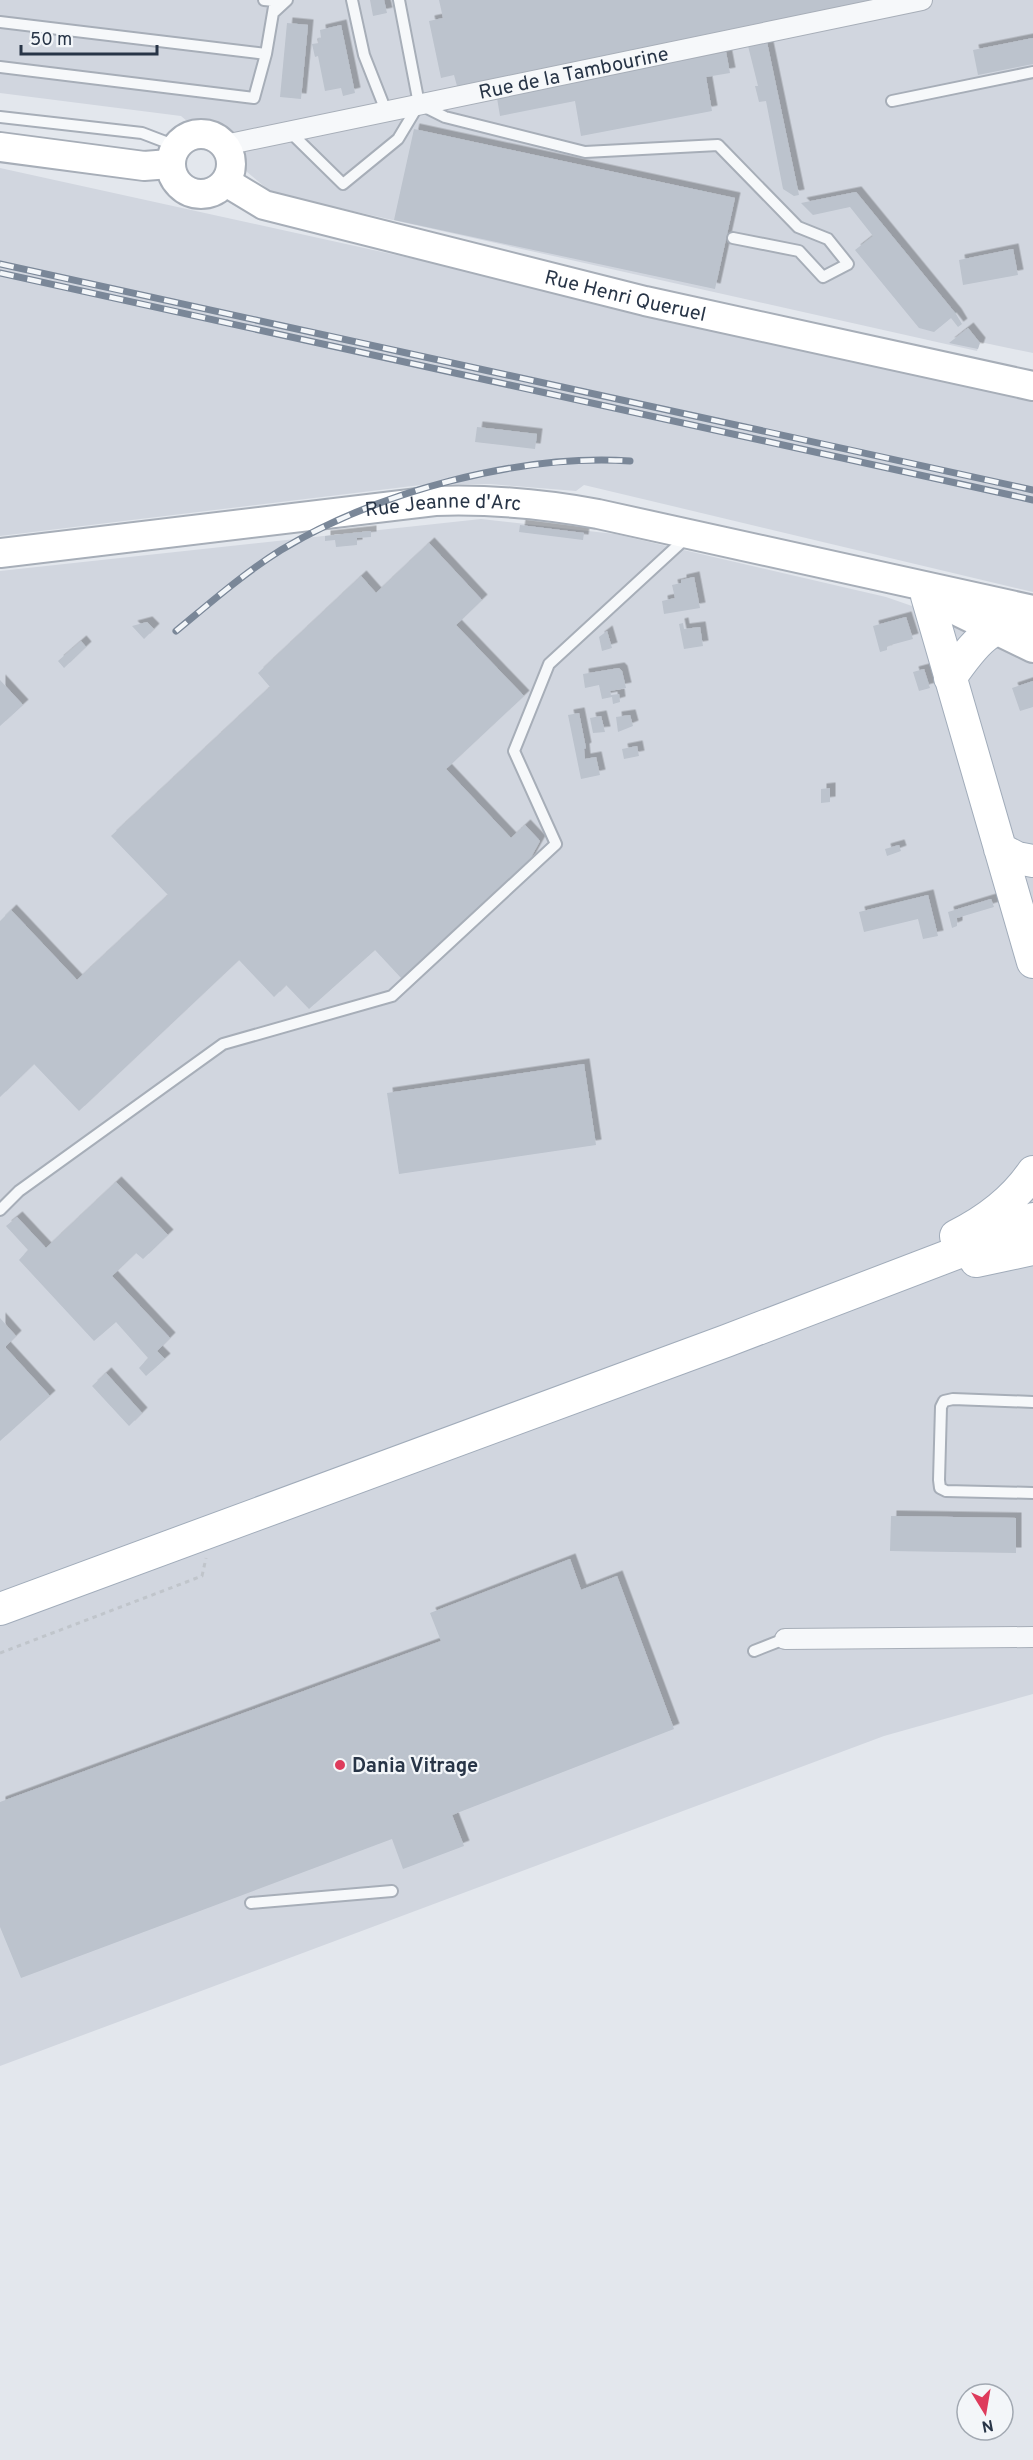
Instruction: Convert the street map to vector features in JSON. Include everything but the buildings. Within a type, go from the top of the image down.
[{"type":"main road","points":[[0,147],[144,166],[173,155],[191,135],[200,133],[218,138],[225,144],[232,163],[226,182],[211,193],[192,193],[177,182],[173,155]]},
{"type":"main road","name":"Rue Henri Queruel","points":[[226,182],[264,205],[275,208],[645,301],[1033,386]]},
{"type":"main road","name":"Rue Jeanne d'Arc","points":[[0,553],[424,502],[476,500],[556,506],[691,533],[1033,610]]},
{"type":"main road","name":"Rue Jeanne d'Arc","points":[[880,577],[927,596],[1033,648]]},
{"type":"main road","points":[[927,596],[1033,962]]},
{"type":"main road","points":[[950,678],[970,650],[994,629],[1003,624],[1033,617]]},
{"type":"main road","points":[[1000,849],[1017,858],[1033,861]]},
{"type":"main road","points":[[627,1377],[957,1236],[980,1224],[1005,1204],[1033,1172]]},
{"type":"main road","points":[[0,1609],[726,1341],[988,1241],[1033,1219]]},
{"type":"main road","points":[[726,1341],[974,1262],[1033,1249]]},
{"type":"street","name":"Rue de la Tambourine","points":[[225,144],[922,0]]},
{"type":"street","points":[[789,1637],[1033,1637]]},
{"type":"lane","points":[[0,67],[254,98],[274,12],[275,1],[264,0]]},
{"type":"lane","points":[[274,12],[287,0]]},
{"type":"lane","points":[[352,0],[364,56],[386,111]]},
{"type":"lane","points":[[289,131],[343,184],[398,139],[419,104],[399,0]]},
{"type":"lane","points":[[0,22],[266,54]]},
{"type":"lane","points":[[892,101],[1033,72]]},
{"type":"lane","points":[[419,104],[445,117],[585,152],[718,145],[798,226],[828,239],[848,264],[823,277],[799,251],[733,238]]},
{"type":"lane","points":[[0,117],[142,133],[173,155]]},
{"type":"lane","points":[[0,1210],[19,1191],[223,1044],[392,996],[556,844],[514,750],[549,664],[691,533]]},
{"type":"lane","points":[[1033,1402],[953,1399],[944,1401],[941,1407],[939,1480],[940,1488],[946,1491],[1033,1493]]},
{"type":"lane","points":[[753,1651],[789,1637]]},
{"type":"lane","points":[[251,1903],[392,1890]]},
{"type":"path","points":[[0,1653],[202,1576],[212,1530]]},
{"type":"shaded area","points":[[0,0],[1033,0],[1033,353],[980,342],[977,351],[272,193],[181,116],[0,93]]},
{"type":"shaded area","points":[[0,168],[1033,395],[1033,592],[584,485],[576,491],[490,484],[429,484],[0,536]]},
{"type":"shaded area","points":[[481,519],[615,534],[886,597],[1033,648],[1033,1694],[884,1736],[0,2066],[0,571]]},
{"type":"railway","points":[[0,264],[1033,490]]},
{"type":"railway","points":[[0,273],[1033,500]]},
{"type":"railway","points":[[176,631],[267,559],[319,529],[360,511],[450,481],[496,471],[587,460],[630,461]]},
{"type":"place","name":"Dania Vitrage","points":[[340,1765]]}]
